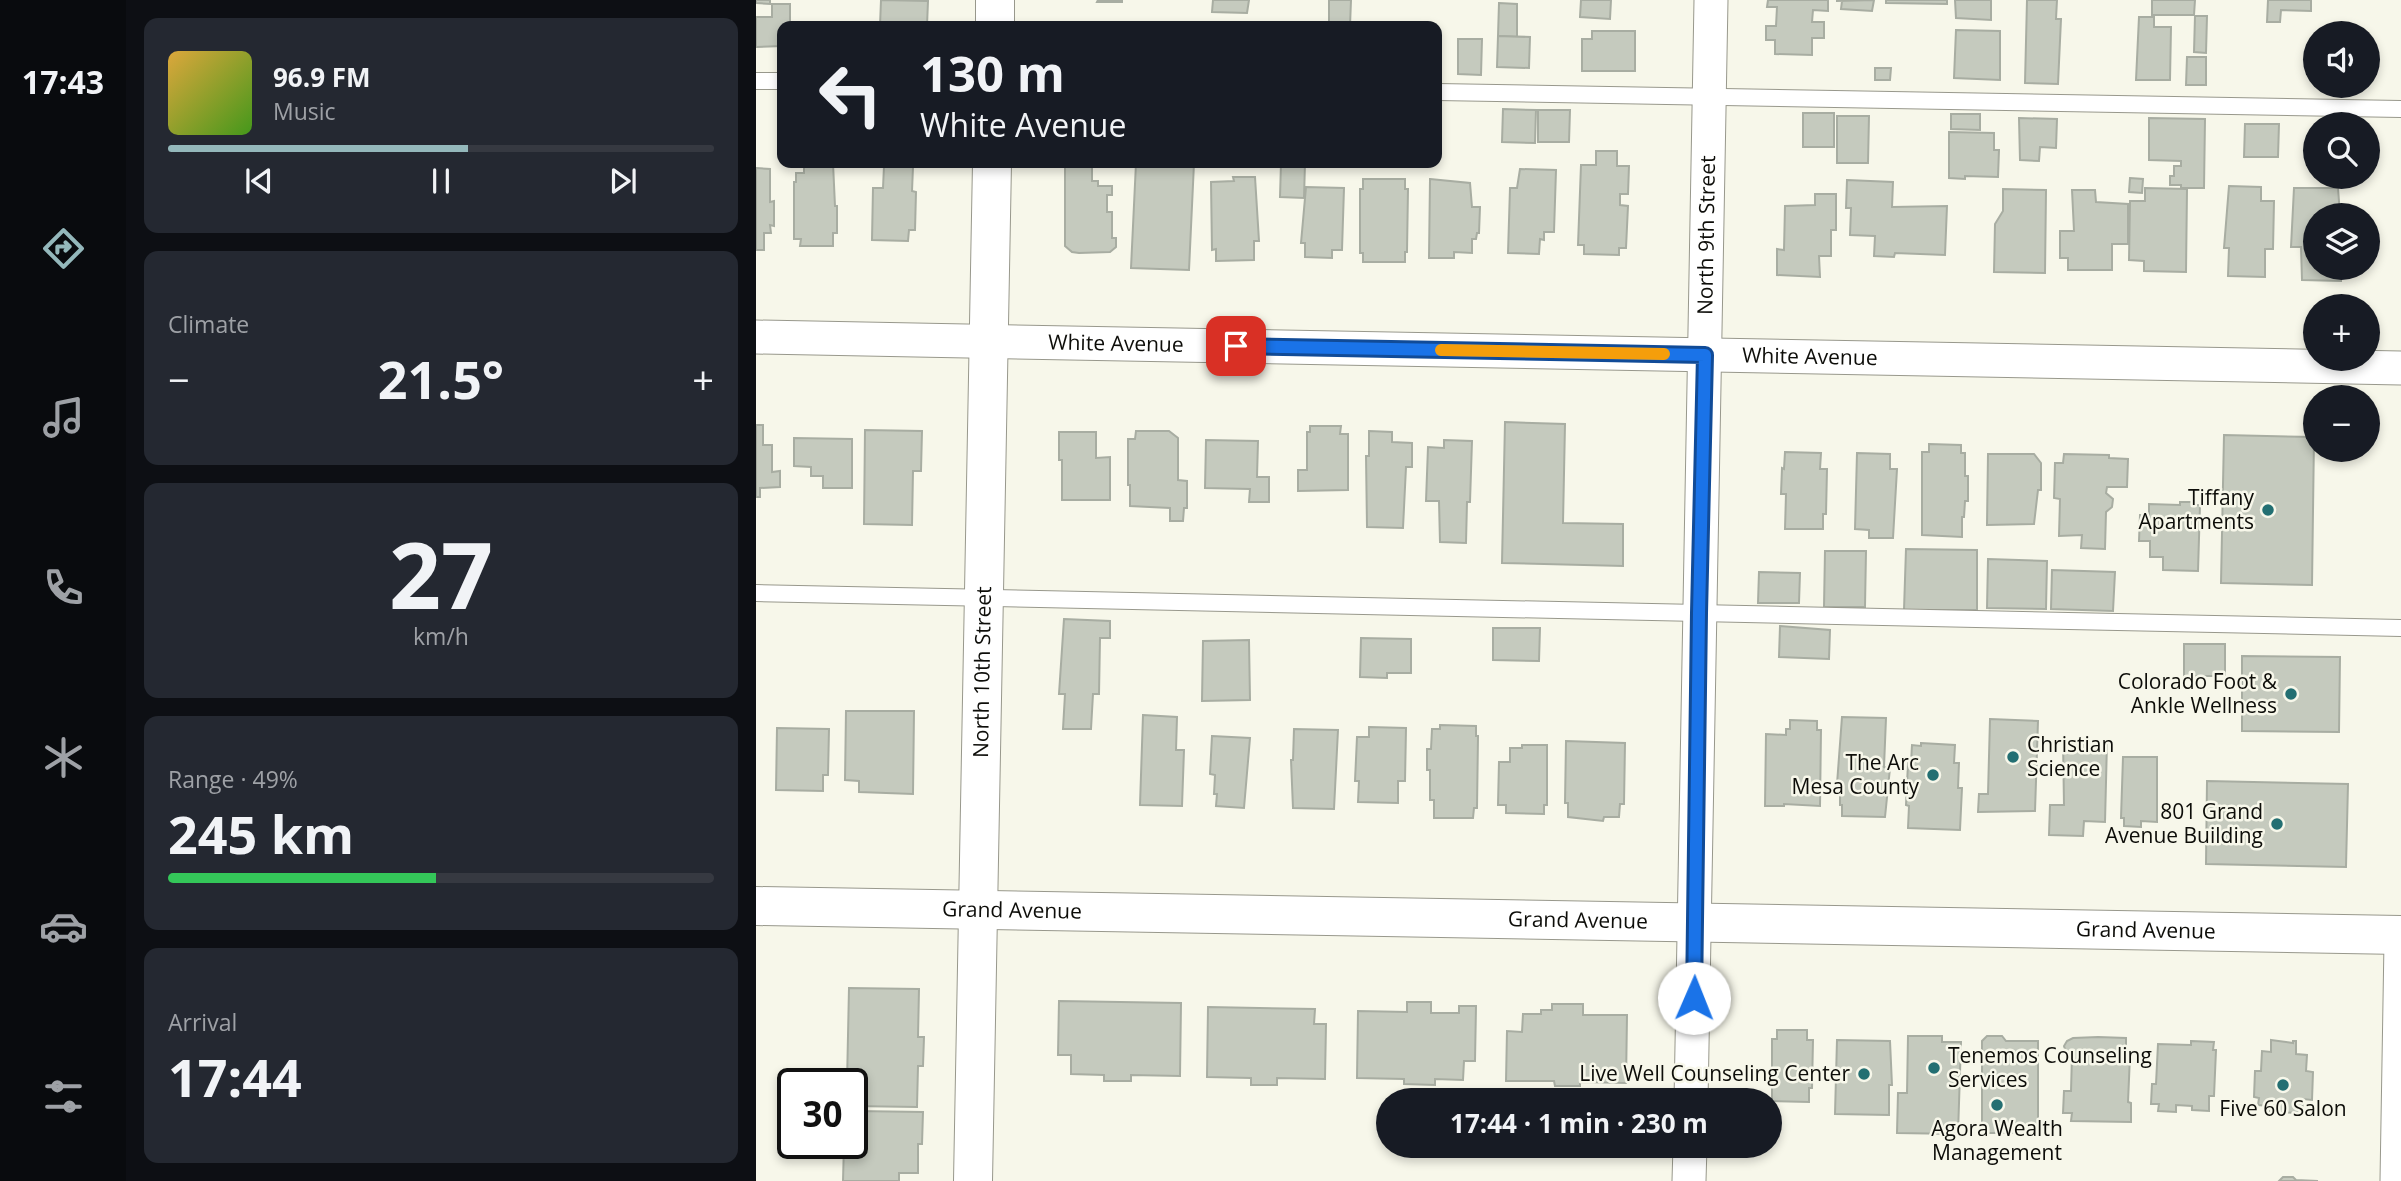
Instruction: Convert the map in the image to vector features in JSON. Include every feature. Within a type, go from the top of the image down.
[{"type":"main road","points":[[995,0],[995,21]]},
{"type":"main road","name":"North 10th Street","points":[[973,1181],[992,168]]},
{"type":"main road","name":"Grand Avenue","points":[[756,906],[2401,935]]},
{"type":"street","name":"North 9th Street","points":[[1691,1088],[1711,0]]},
{"type":"street","name":"White Avenue","points":[[756,337],[2401,368]]},
{"type":"street","points":[[2396,1181],[2401,942]]},
{"type":"street","points":[[1689,1181],[1690,1158]]},
{"type":"lane","points":[[756,80],[777,81]]},
{"type":"lane","points":[[1442,92],[2401,109]]},
{"type":"lane","points":[[756,593],[2401,628]]},
{"type":"building","points":[[756,0],[770,0],[770,4],[756,3]]},
{"type":"building","points":[[881,0],[928,1],[927,21],[880,21]]},
{"type":"building","points":[[1122,0],[1122,2],[1097,2]]},
{"type":"building","points":[[1213,0],[1249,0],[1247,13],[1212,12]]},
{"type":"building","points":[[1329,0],[1351,0],[1350,21],[1329,21]]},
{"type":"building","points":[[1581,0],[1611,0],[1610,19],[1580,17]]},
{"type":"building","points":[[1768,0],[1828,0],[1828,11],[1813,10],[1812,22],[1824,22],[1824,38],[1812,38],[1812,55],[1775,54],[1775,40],[1766,40],[1766,26],[1776,26],[1777,7],[1767,7]]},
{"type":"building","points":[[1874,0],[1872,11],[1841,9],[1842,1],[1836,1]]},
{"type":"building","points":[[1886,0],[1947,0],[1947,4],[1886,3]]},
{"type":"building","points":[[1955,0],[1991,0],[1991,20],[1956,18]]},
{"type":"building","points":[[2027,0],[2057,0],[2056,19],[2061,19],[2058,84],[2025,83]]},
{"type":"building","points":[[2152,0],[2195,0],[2194,15],[2152,15]]},
{"type":"building","points":[[2268,0],[2311,0],[2311,11],[2281,10],[2280,22],[2267,22]]},
{"type":"building","points":[[1499,3],[1517,4],[1517,37],[1498,36]]},
{"type":"building","points":[[772,4],[790,4],[790,21],[777,21],[777,46],[756,47],[756,17],[772,17]]},
{"type":"building","points":[[2195,16],[2207,16],[2206,53],[2194,52]]},
{"type":"building","points":[[2139,17],[2154,17],[2154,27],[2171,27],[2170,80],[2136,80]]},
{"type":"building","points":[[1956,30],[2000,31],[2000,80],[1954,78]]},
{"type":"building","points":[[1592,31],[1635,31],[1635,71],[1582,71],[1582,39],[1592,39]]},
{"type":"building","points":[[1498,36],[1530,37],[1529,68],[1497,67]]},
{"type":"building","points":[[1458,39],[1482,39],[1481,75],[1458,74]]},
{"type":"building","points":[[2187,57],[2206,57],[2206,85],[2186,85]]},
{"type":"building","points":[[1875,68],[1891,68],[1890,80],[1875,80]]},
{"type":"building","points":[[1503,109],[1536,110],[1535,143],[1502,142]]},
{"type":"building","points":[[1538,110],[1570,110],[1569,142],[1538,142]]},
{"type":"building","points":[[1803,113],[1834,113],[1834,147],[1803,147]]},
{"type":"building","points":[[1951,114],[1980,114],[1980,130],[1951,129]]},
{"type":"building","points":[[1837,116],[1869,116],[1868,163],[1837,163]]},
{"type":"building","points":[[2019,118],[2057,119],[2056,148],[2040,147],[2039,161],[2020,160]]},
{"type":"building","points":[[2149,118],[2205,119],[2204,188],[2170,185],[2174,166],[2181,166],[2181,161],[2149,160]]},
{"type":"building","points":[[2245,124],[2279,124],[2278,157],[2244,157]]},
{"type":"building","points":[[1949,132],[1994,133],[1994,150],[1999,150],[1998,177],[1949,178]]},
{"type":"building","points":[[1596,151],[1617,151],[1617,166],[1629,166],[1628,194],[1620,194],[1620,205],[1628,206],[1626,248],[1619,248],[1619,255],[1584,254],[1584,245],[1578,245],[1581,165],[1596,165]]},
{"type":"building","points":[[756,168],[770,169],[770,202],[774,201],[774,226],[770,225],[771,233],[764,233],[764,250],[756,250]]},
{"type":"building","points":[[804,168],[833,168],[837,233],[833,233],[833,246],[800,246],[801,239],[794,239],[794,182],[796,173],[804,173]]},
{"type":"building","points":[[884,168],[913,168],[912,191],[916,192],[915,230],[909,230],[908,241],[872,240],[873,188],[883,188]]},
{"type":"building","points":[[1065,168],[1092,168],[1092,181],[1098,181],[1098,186],[1112,186],[1112,195],[1107,195],[1107,212],[1112,212],[1112,238],[1116,238],[1116,247],[1110,252],[1079,253],[1072,252],[1065,246]]},
{"type":"building","points":[[1136,168],[1194,168],[1189,270],[1131,268]]},
{"type":"building","points":[[1281,168],[1305,168],[1304,198],[1280,197]]},
{"type":"building","points":[[1520,169],[1556,170],[1554,232],[1544,232],[1544,240],[1540,239],[1539,254],[1508,253],[1510,188],[1517,188]]},
{"type":"building","points":[[1233,177],[1255,177],[1259,241],[1254,241],[1254,260],[1216,261],[1216,249],[1212,250],[1211,182],[1234,181]]},
{"type":"building","points":[[2130,178],[2143,179],[2142,193],[2129,192]]},
{"type":"building","points":[[1363,179],[1405,179],[1405,189],[1408,189],[1405,262],[1363,262],[1363,253],[1360,253],[1360,189],[1363,189]]},
{"type":"building","points":[[1430,179],[1470,183],[1472,207],[1480,207],[1479,233],[1476,239],[1472,239],[1472,253],[1454,252],[1454,258],[1429,258]]},
{"type":"building","points":[[1847,180],[1893,182],[1892,207],[1947,206],[1945,255],[1895,253],[1894,257],[1874,256],[1875,236],[1850,235],[1851,208],[1846,208]]},
{"type":"building","points":[[2229,186],[2261,187],[2261,201],[2274,201],[2273,249],[2265,249],[2265,277],[2228,276],[2229,248],[2224,248]]},
{"type":"building","points":[[1306,187],[1344,188],[1342,250],[1332,250],[1332,258],[1305,257],[1305,243],[1301,243]]},
{"type":"building","points":[[2145,188],[2187,189],[2186,272],[2144,271],[2144,261],[2129,260],[2130,201],[2145,201]]},
{"type":"building","points":[[2294,188],[2338,189],[2339,203],[2303,203],[2303,280],[2341,281],[2302,280],[2301,247],[2291,247]]},
{"type":"building","points":[[2003,189],[2046,190],[2045,273],[1994,272],[1995,224],[2003,211]]},
{"type":"building","points":[[2072,190],[2095,190],[2096,202],[2128,204],[2128,244],[2112,244],[2112,270],[2068,270],[2068,258],[2060,258],[2060,231],[2074,231]]},
{"type":"building","points":[[1815,194],[1836,194],[1836,230],[1831,230],[1831,256],[1819,256],[1820,277],[1777,275],[1777,249],[1784,250],[1785,206],[1815,205]]},
{"type":"building","points":[[1505,422],[1565,424],[1563,523],[1623,524],[1623,566],[1502,563]]},
{"type":"building","points":[[756,425],[763,425],[763,445],[772,445],[772,472],[780,471],[780,487],[760,488],[760,497],[756,497]]},
{"type":"building","points":[[1310,426],[1341,426],[1340,434],[1348,434],[1348,490],[1298,491],[1298,470],[1307,470],[1307,432],[1310,432]]},
{"type":"building","points":[[865,430],[922,431],[921,471],[913,471],[912,525],[864,524]]},
{"type":"building","points":[[1136,431],[1169,431],[1178,438],[1178,480],[1187,481],[1187,508],[1184,508],[1183,521],[1170,521],[1170,508],[1130,506],[1128,439],[1135,439]]},
{"type":"building","points":[[1369,431],[1392,432],[1392,442],[1412,443],[1412,467],[1406,467],[1403,528],[1367,527],[1366,456],[1369,456]]},
{"type":"building","points":[[1059,432],[1096,432],[1096,458],[1110,457],[1110,500],[1062,500]]},
{"type":"building","name":"Tiffany Apartments","points":[[2224,435],[2303,437],[2303,462],[2314,462],[2312,585],[2221,583]]},
{"type":"building","points":[[794,438],[852,439],[852,488],[823,488],[823,476],[811,476],[811,467],[794,466]]},
{"type":"building","points":[[1206,440],[1258,441],[1257,477],[1269,477],[1269,502],[1249,502],[1250,489],[1205,488]]},
{"type":"building","points":[[1444,440],[1472,441],[1466,543],[1440,542],[1439,501],[1426,501],[1428,447],[1444,448]]},
{"type":"building","points":[[1929,444],[1961,445],[1961,453],[1965,453],[1968,501],[1965,501],[1962,517],[1962,537],[1922,535],[1922,452],[1929,452]]},
{"type":"building","points":[[1785,452],[1821,453],[1820,469],[1827,469],[1823,529],[1785,529],[1786,494],[1781,494]]},
{"type":"building","points":[[1857,453],[1890,454],[1890,469],[1897,469],[1893,538],[1869,538],[1869,530],[1855,529]]},
{"type":"building","points":[[1988,454],[2034,454],[2041,463],[2041,490],[2038,490],[2034,524],[1987,525]]},
{"type":"building","points":[[2064,454],[2109,455],[2109,458],[2128,459],[2127,487],[2107,487],[2106,493],[2113,499],[2112,507],[2106,512],[2105,549],[2081,548],[2082,535],[2059,536],[2060,499],[2054,498],[2055,463],[2063,463]]},
{"type":"building","points":[[2180,502],[2195,502],[2195,505],[2200,505],[2198,571],[2163,570],[2163,557],[2150,557],[2150,541],[2139,541],[2140,515],[2149,516],[2149,504],[2180,505]]},
{"type":"building","points":[[1906,549],[1977,550],[1977,610],[1904,610]]},
{"type":"building","points":[[1825,551],[1866,551],[1865,607],[1824,607]]},
{"type":"building","points":[[1988,559],[2047,561],[2046,609],[1987,608]]},
{"type":"building","points":[[2052,570],[2115,572],[2113,611],[2051,609]]},
{"type":"building","points":[[1759,572],[1800,573],[1799,603],[1758,603]]},
{"type":"building","points":[[1064,619],[1110,621],[1110,638],[1100,638],[1099,694],[1093,694],[1091,729],[1063,729],[1065,694],[1059,694]]},
{"type":"building","points":[[1780,626],[1830,630],[1829,659],[1779,657]]},
{"type":"building","points":[[1493,628],[1540,628],[1539,661],[1493,660]]},
{"type":"building","points":[[1361,638],[1411,639],[1411,673],[1387,673],[1387,678],[1360,677]]},
{"type":"building","points":[[1249,640],[1250,700],[1202,701],[1203,641]]},
{"type":"building","points":[[2184,644],[2225,644],[2225,676],[2184,676]]},
{"type":"building","name":"Colorado Foot & Ankle Wellness","points":[[2242,656],[2340,657],[2339,732],[2242,731]]},
{"type":"building","points":[[846,711],[914,711],[913,794],[859,792],[859,781],[845,780]]},
{"type":"building","points":[[1143,715],[1177,717],[1176,750],[1184,750],[1182,806],[1140,805]]},
{"type":"building","points":[[1842,717],[1886,718],[1884,767],[1890,768],[1885,817],[1842,816],[1840,784],[1837,784]]},
{"type":"building","name":"Christian Science","points":[[1990,719],[2038,721],[2035,811],[1978,812],[1979,794],[1988,794]]},
{"type":"building","points":[[1790,720],[1817,721],[1817,730],[1821,730],[1820,806],[1765,806],[1766,734],[1786,735],[1786,729],[1790,729]]},
{"type":"building","points":[[1440,725],[1476,726],[1477,808],[1474,808],[1473,818],[1434,818],[1434,800],[1430,800],[1427,749],[1431,749],[1432,729],[1440,729]]},
{"type":"building","points":[[1369,727],[1406,728],[1405,781],[1398,781],[1398,803],[1358,802],[1359,781],[1355,781],[1357,737],[1369,737]]},
{"type":"building","points":[[777,728],[829,729],[828,775],[823,775],[823,791],[776,790]]},
{"type":"building","points":[[1294,729],[1338,730],[1334,809],[1293,808],[1291,760]]},
{"type":"building","points":[[1212,736],[1250,738],[1244,808],[1216,806],[1215,775],[1210,774]]},
{"type":"building","points":[[1566,741],[1625,743],[1624,804],[1620,804],[1619,817],[1604,817],[1603,821],[1568,817],[1568,803],[1565,803]]},
{"type":"building","points":[[2063,741],[2107,742],[2105,822],[2084,821],[2083,836],[2049,835],[2050,805],[2064,805]]},
{"type":"building","name":"The Arc Mesa County","points":[[1921,743],[1955,745],[1954,763],[1959,763],[1958,788],[1962,788],[1960,830],[1908,828],[1908,763],[1911,763],[1912,745],[1921,746]]},
{"type":"building","points":[[1522,745],[1547,745],[1547,805],[1544,805],[1544,814],[1506,813],[1506,805],[1498,805],[1499,762],[1510,762],[1510,748],[1522,748]]},
{"type":"building","points":[[2123,757],[2157,757],[2157,822],[2141,821],[2141,827],[2124,826],[2124,818],[2121,818]]},
{"type":"building","name":"801 Grand Avenue Building","points":[[2207,781],[2348,784],[2346,867],[2206,864]]},
{"type":"building","points":[[849,988],[919,989],[918,1037],[924,1037],[923,1066],[918,1066],[917,1107],[868,1106],[868,1068],[847,1068]]},
{"type":"building","points":[[1059,1001],[1181,1003],[1180,1076],[1131,1075],[1131,1081],[1104,1081],[1104,1075],[1071,1074],[1071,1055],[1058,1055]]},
{"type":"building","points":[[1407,1002],[1431,1002],[1431,1013],[1459,1013],[1459,1006],[1476,1006],[1475,1061],[1464,1061],[1463,1080],[1435,1079],[1435,1085],[1404,1084],[1404,1079],[1357,1078],[1358,1011],[1407,1012]]},
{"type":"building","points":[[1552,1004],[1583,1004],[1583,1015],[1627,1015],[1626,1083],[1580,1082],[1580,1086],[1555,1086],[1554,1081],[1506,1081],[1507,1031],[1522,1032],[1523,1014],[1541,1014],[1541,1010],[1552,1010]]},
{"type":"building","points":[[1208,1007],[1315,1009],[1314,1024],[1326,1024],[1325,1079],[1277,1078],[1277,1085],[1251,1085],[1251,1078],[1207,1077]]},
{"type":"building","points":[[1777,1030],[1807,1030],[1807,1040],[1813,1040],[1809,1102],[1782,1101],[1782,1088],[1772,1088],[1772,1039],[1777,1039]]},
{"type":"building","name":"Tenemos Counseling Services","points":[[1908,1036],[1942,1036],[1942,1042],[1961,1042],[1958,1134],[1897,1133],[1898,1093],[1907,1093]]},
{"type":"building","points":[[1987,1036],[2002,1036],[2006,1041],[2038,1041],[2038,1133],[1982,1133],[1982,1041]]},
{"type":"building","points":[[2073,1038],[2126,1038],[2126,1056],[2130,1056],[2128,1102],[2131,1103],[2131,1122],[2071,1121],[2072,1113],[2063,1113],[2064,1091],[2071,1091],[2072,1055],[2066,1052],[2064,1046]]},
{"type":"building","name":"Live Well Counseling Center","points":[[1837,1040],[1890,1041],[1892,1085],[1889,1085],[1889,1115],[1835,1114]]},
{"type":"building","name":"Five 60 Salon","points":[[2271,1040],[2293,1043],[2296,1041],[2296,1054],[2307,1055],[2306,1071],[2313,1072],[2312,1100],[2303,1099],[2302,1113],[2270,1112],[2271,1106],[2258,1105],[2259,1098],[2254,1097],[2255,1071],[2261,1071],[2262,1051],[2271,1052]]},
{"type":"building","points":[[2191,1041],[2214,1042],[2214,1096],[2209,1096],[2209,1111],[2176,1105],[2176,1112],[2158,1111],[2159,1104],[2151,1104],[2152,1084],[2156,1084],[2158,1044],[2191,1045]]},
{"type":"building","points":[[868,1111],[923,1112],[922,1144],[918,1144],[918,1173],[899,1173],[899,1181],[843,1181],[844,1159],[868,1159]]},
{"type":"building","points":[[2283,1177],[2293,1177],[2296,1180],[2318,1181],[2279,1181]]},
{"type":"slow traffic","points":[[1441,350],[1664,354]]},
{"type":"place","name":"Tiffany Apartments","points":[[2268,510]]},
{"type":"place","name":"Colorado Foot & Ankle Wellness","points":[[2291,694]]},
{"type":"place","name":"Christian Science","points":[[2013,757]]},
{"type":"place","name":"The Arc Mesa County","points":[[1933,775]]},
{"type":"place","name":"801 Grand Avenue Building","points":[[2277,824]]},
{"type":"place","name":"Tenemos Counseling Services","points":[[1934,1068]]},
{"type":"place","name":"Live Well Counseling Center","points":[[1864,1074]]},
{"type":"place","name":"Five 60 Salon","points":[[2283,1085]]},
{"type":"place","name":"Agora Wealth Management","points":[[1997,1105]]},
{"type":"route","points":[[1236,346],[1705,355],[1694,998]]}]
